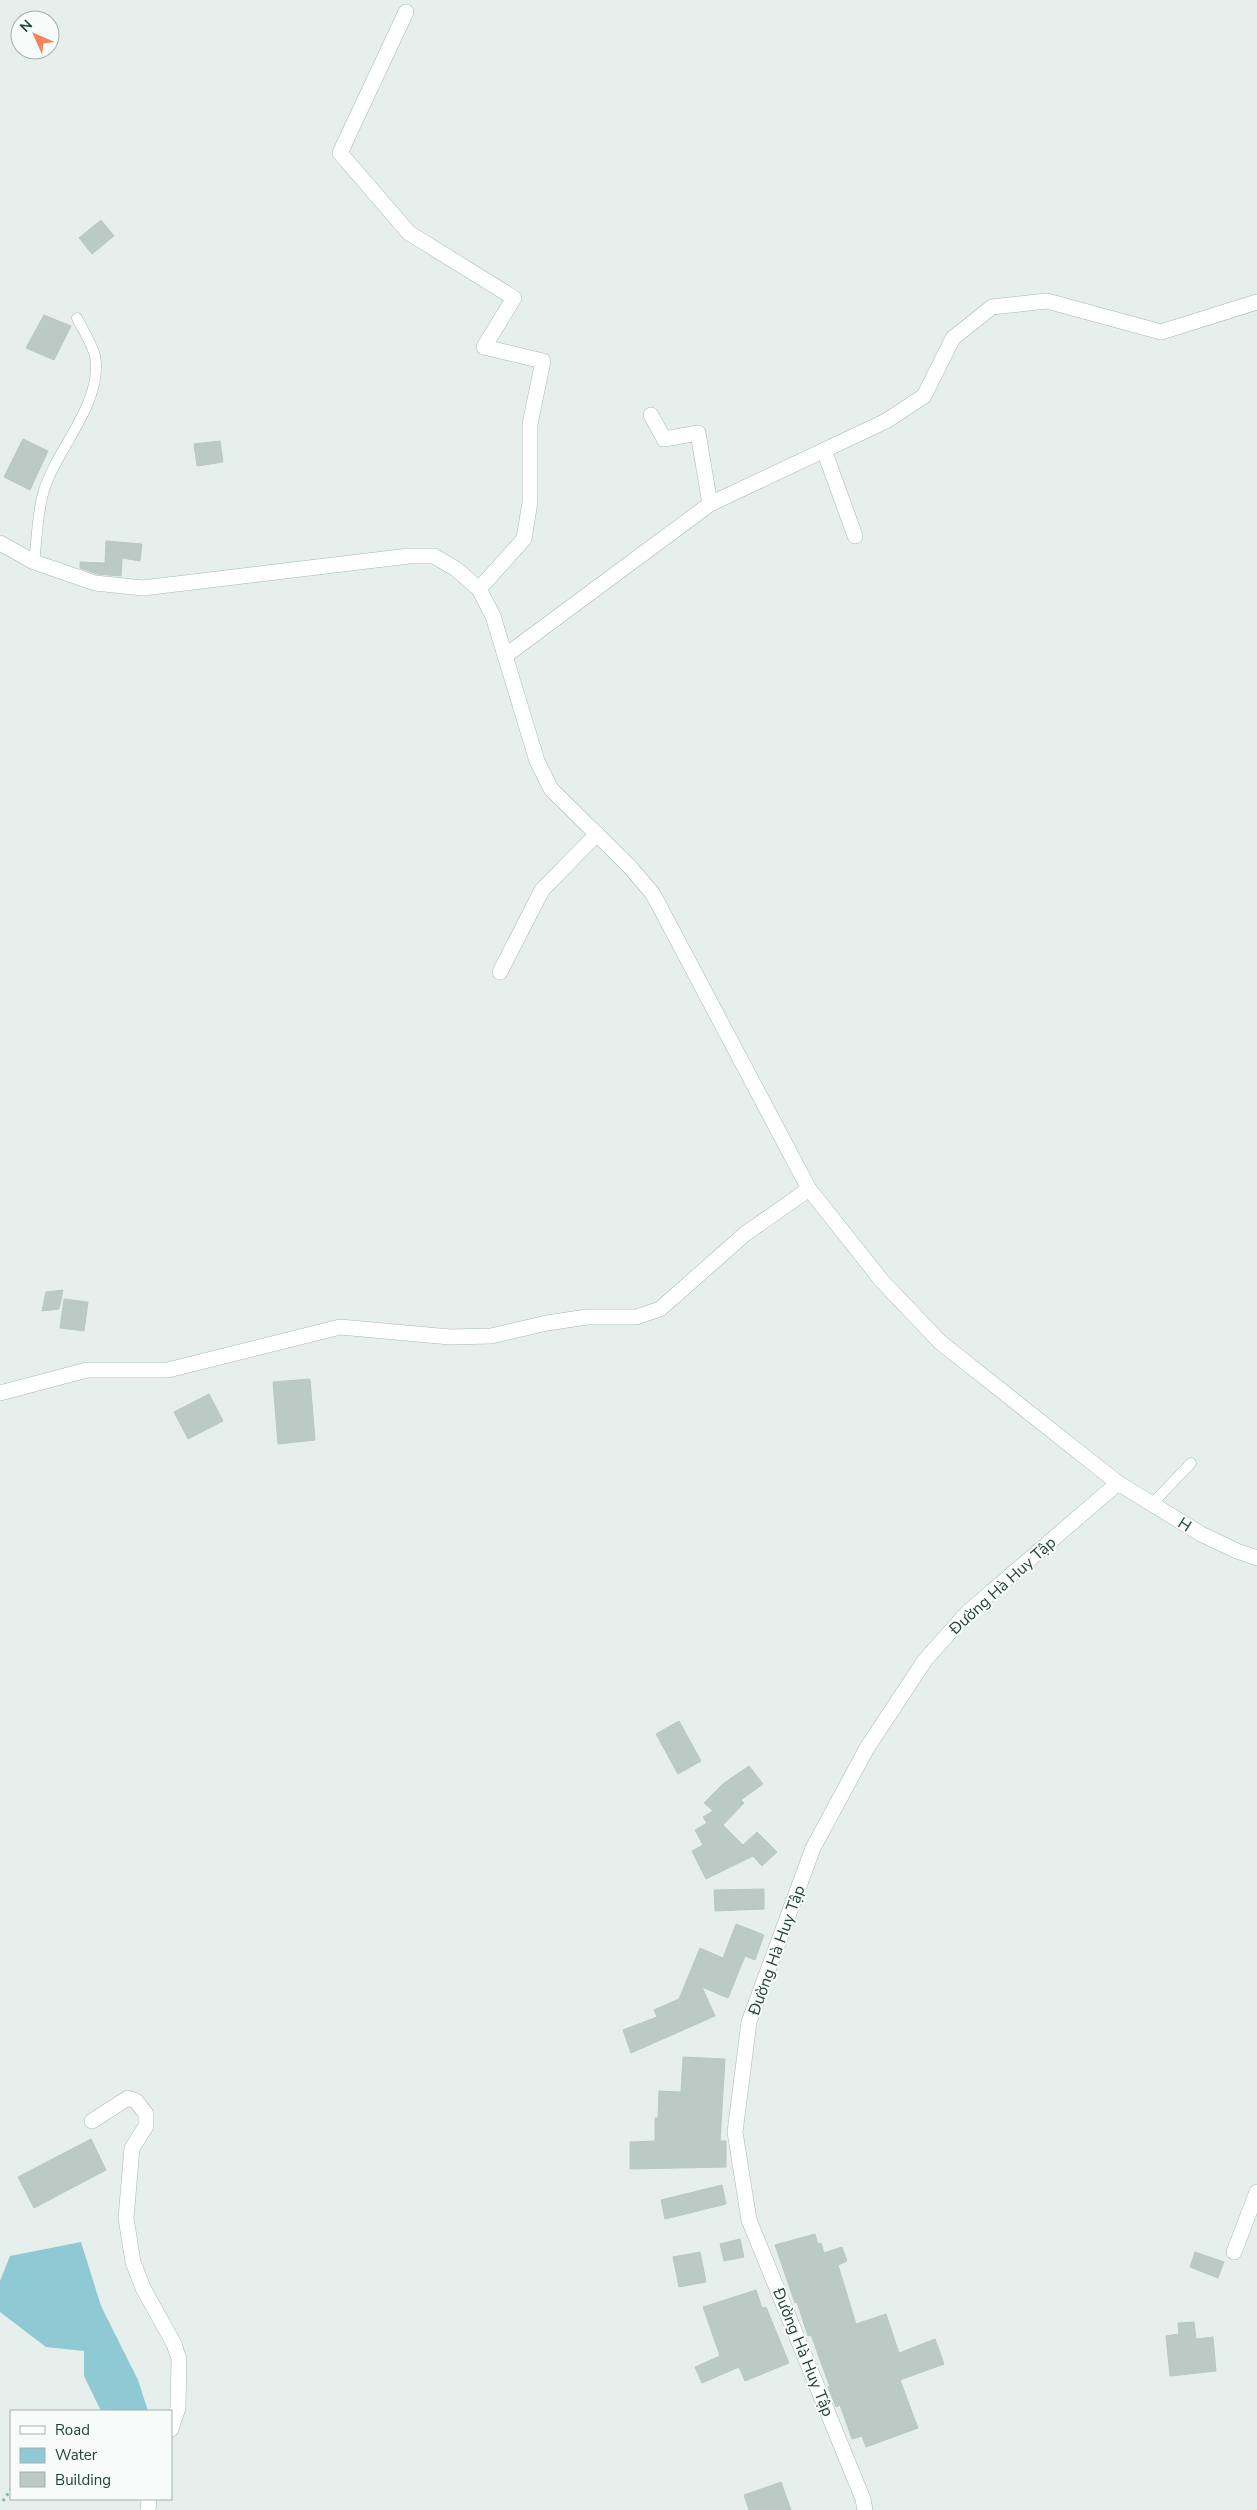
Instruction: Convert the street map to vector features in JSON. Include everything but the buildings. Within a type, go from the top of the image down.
[{"type":"street","points":[[0,544],[34,562],[95,583],[143,588],[409,556],[434,556],[456,569],[479,589],[524,539],[530,502],[530,424],[544,361],[484,347],[514,298],[409,233],[340,153],[406,12]]},
{"type":"street","points":[[505,656],[710,504],[886,421],[924,396],[954,338],[992,307],[1047,301],[1161,332],[1257,302]]},
{"type":"street","points":[[652,415],[664,439],[698,433],[710,504]]},
{"type":"street","points":[[824,450],[855,536]]},
{"type":"street","name":"H","points":[[479,589],[492,616],[537,761],[551,789],[598,834],[653,894],[810,1189],[882,1281],[940,1342],[1118,1483],[1201,1534],[1237,1552],[1257,1558]]},
{"type":"street","points":[[500,972],[542,890],[598,834]]},
{"type":"street","points":[[0,1393],[87,1370],[168,1370],[340,1327],[450,1337],[491,1336],[547,1323],[587,1317],[636,1318],[660,1309],[745,1234],[810,1189]]},
{"type":"street","name":"Đường Hà Huy Tập","points":[[865,2510],[860,2491],[749,2220],[735,2132],[749,2022],[813,1848],[867,1748],[925,1660],[967,1612],[1118,1483]]},
{"type":"street","points":[[92,2121],[128,2098],[136,2102],[146,2114],[146,2126],[132,2148],[126,2218],[133,2262],[143,2288],[174,2344],[179,2359],[178,2408],[172,2426]]},
{"type":"street","points":[[1234,2252],[1257,2192]]},
{"type":"lane","points":[[34,562],[43,494],[79,422],[93,383],[95,357],[78,318]]},
{"type":"lane","points":[[1152,1504],[1191,1463]]},
{"type":"path","points":[[3,2501],[10,2490]]},
{"type":"water","points":[[81,2242],[101,2306],[138,2380],[148,2410],[101,2410],[84,2376],[84,2351],[46,2347],[0,2312],[0,2281],[10,2256]]}]
